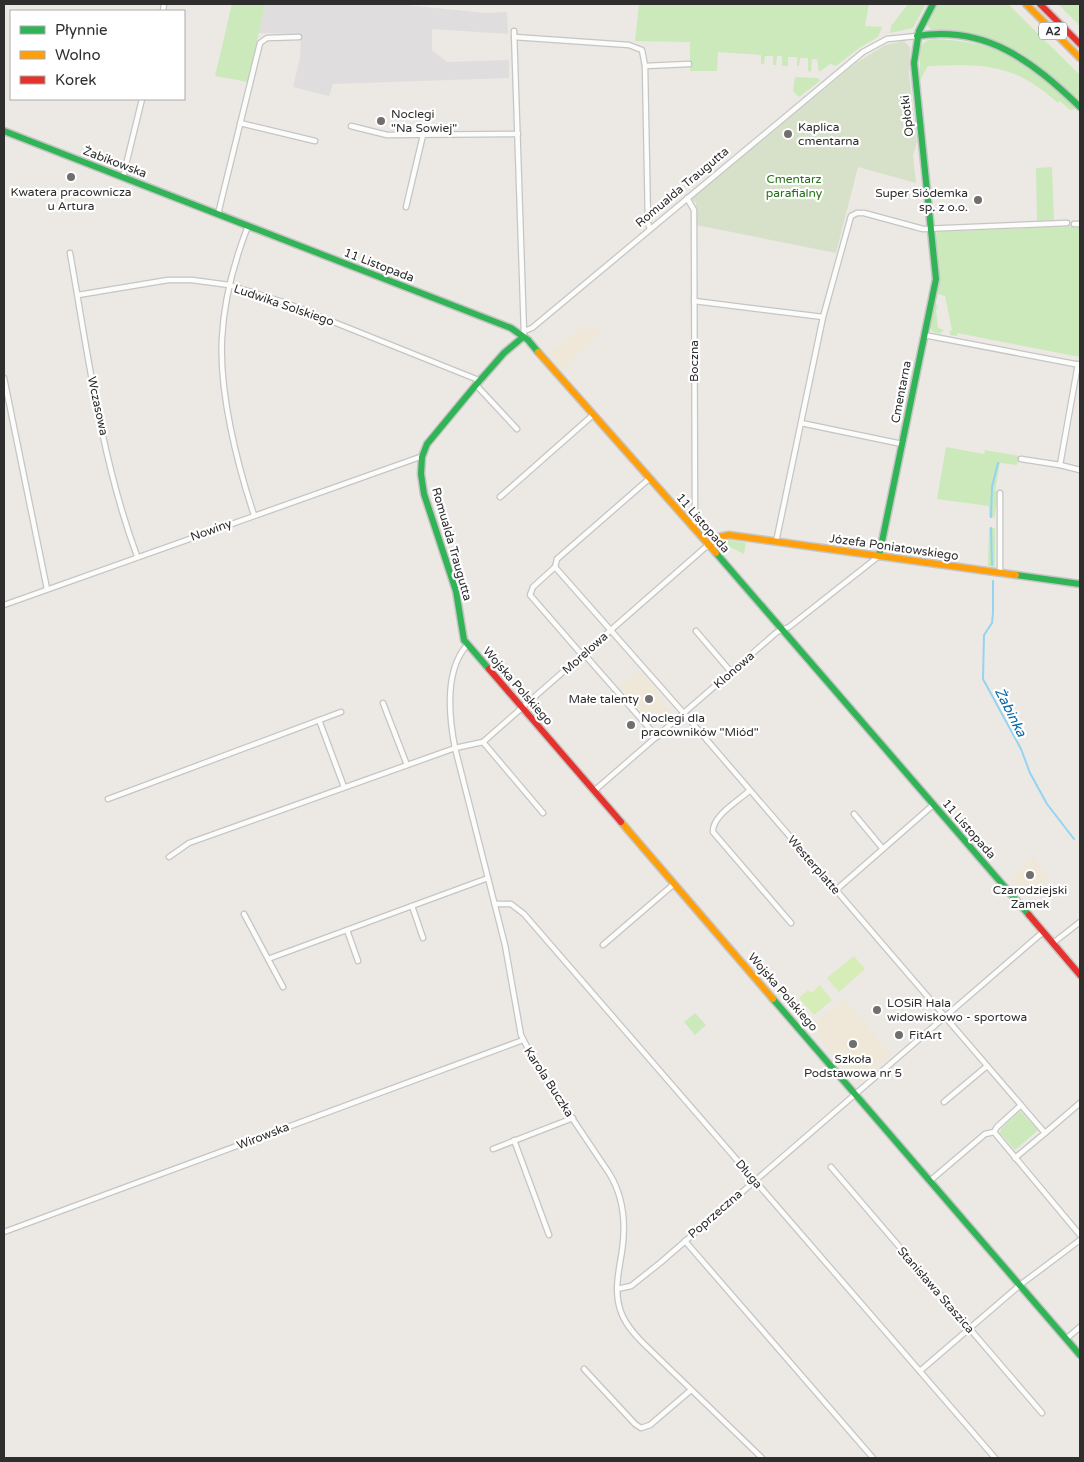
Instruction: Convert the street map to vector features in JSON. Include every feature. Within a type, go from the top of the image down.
[{"type":"main road","name":"Opłotki","points":[[929,230],[914,78],[914,51],[917,36],[932,4]]},
{"type":"main road","name":"A2","points":[[1026,4],[1080,58]]},
{"type":"main road","name":"A2","points":[[1040,4],[1080,44]]},
{"type":"main road","points":[[917,36],[965,36],[1004,47],[1038,67],[1080,107]]},
{"type":"main road","name":"Żabikowska","points":[[4,131],[218,214]]},
{"type":"main road","name":"11 Listopada","points":[[218,214],[523,334],[692,526],[1080,975]]},
{"type":"main road","name":"Cmentarna","points":[[879,556],[936,278],[929,230]]},
{"type":"main road","name":"Romualda Traugutta","points":[[465,648],[455,589],[428,510],[420,471],[420,457],[427,444],[523,334]]},
{"type":"main road","name":"Józefa Poniatowskiego","points":[[708,545],[716,538],[726,535],[1080,584]]},
{"type":"main road","name":"Wojska Polskiego","points":[[465,648],[522,708],[1080,1355]]},
{"type":"street","points":[[514,31],[523,334]]},
{"type":"street","name":"Romualda Traugutta","points":[[523,334],[854,59],[887,39],[917,36]]},
{"type":"street","points":[[218,214],[262,40],[267,38],[299,38]]},
{"type":"street","points":[[514,38],[637,46],[644,54],[648,222],[650,229]]},
{"type":"street","points":[[645,66],[689,64]]},
{"type":"street","points":[[123,177],[142,100]]},
{"type":"street","points":[[240,124],[315,141]]},
{"type":"street","points":[[351,126],[380,134],[518,134]]},
{"type":"street","points":[[406,207],[423,135]]},
{"type":"street","name":"Boczna","points":[[687,198],[694,208],[695,520],[692,526]]},
{"type":"street","points":[[776,542],[823,317],[851,216],[857,213],[864,213],[929,230],[1067,223]]},
{"type":"street","points":[[1074,224],[1080,224]]},
{"type":"street","points":[[248,226],[236,256],[229,285],[222,332],[223,369],[238,460],[254,515]]},
{"type":"street","name":"Wczasowa","points":[[70,253],[78,296],[79,315],[115,488],[137,556]]},
{"type":"street","name":"Ludwika Solskiego","points":[[78,296],[168,280],[192,280],[229,285],[277,300],[479,383]]},
{"type":"street","points":[[694,301],[823,317]]},
{"type":"street","points":[[924,335],[1079,364],[1060,465]]},
{"type":"street","points":[[4,378],[47,589]]},
{"type":"street","points":[[479,383],[517,429]]},
{"type":"street","points":[[500,497],[594,415]]},
{"type":"street","points":[[801,423],[902,444]]},
{"type":"street","name":"Nowiny","points":[[4,605],[137,556],[420,457]]},
{"type":"street","points":[[1021,459],[1080,470]]},
{"type":"street","points":[[650,478],[558,557],[555,567],[532,587],[530,595],[656,737]]},
{"type":"street","points":[[1000,493],[1000,573]]},
{"type":"street","name":"Morelowa","points":[[169,857],[189,843],[455,748],[483,742],[708,545]]},
{"type":"street","name":"Klonowa","points":[[594,791],[731,672],[782,630],[789,627],[879,556]]},
{"type":"street","name":"Westerplatte","points":[[555,567],[1045,1133]]},
{"type":"street","points":[[696,631],[731,672]]},
{"type":"street","name":"Karola Buczka","points":[[465,648],[450,694],[450,719],[455,748],[507,954],[523,1040],[537,1066],[613,1179],[620,1196],[624,1230],[617,1289],[620,1308],[631,1329],[762,1458]]},
{"type":"street","points":[[383,703],[407,765]]},
{"type":"street","points":[[108,799],[341,712]]},
{"type":"street","points":[[319,720],[344,787]]},
{"type":"street","points":[[483,742],[543,813]]},
{"type":"street","points":[[749,791],[715,821],[713,832],[791,923]]},
{"type":"street","points":[[836,890],[934,805]]},
{"type":"street","points":[[854,814],[883,849]]},
{"type":"street","points":[[268,959],[488,878]]},
{"type":"street","points":[[603,945],[674,884]]},
{"type":"street","name":"Długa","points":[[495,904],[511,904],[524,914],[995,1458]]},
{"type":"street","points":[[412,906],[423,938]]},
{"type":"street","points":[[244,914],[283,987]]},
{"type":"street","points":[[1053,943],[1080,922]]},
{"type":"street","points":[[347,930],[358,961]]},
{"type":"street","name":"Poprzeczna","points":[[617,1289],[631,1286],[685,1241],[1043,932]]},
{"type":"street","name":"Wirowska","points":[[4,1232],[523,1040]]},
{"type":"street","points":[[944,1102],[987,1066]]},
{"type":"street","points":[[1014,1158],[1080,1104]]},
{"type":"street","points":[[931,1180],[985,1134],[994,1132],[1021,1105]]},
{"type":"street","points":[[492,1148],[573,1118]]},
{"type":"street","points":[[994,1132],[1080,1235]]},
{"type":"street","points":[[514,1140],[549,1235]]},
{"type":"street","name":"Stanisława Staszica","points":[[830,1167],[1042,1413]]},
{"type":"street","points":[[920,1371],[1020,1284],[1080,1240]]},
{"type":"street","points":[[685,1241],[873,1458]]},
{"type":"street","points":[[1066,1339],[1080,1328]]},
{"type":"street","points":[[584,1369],[635,1424],[641,1428],[647,1427],[691,1390]]},
{"type":"shaded area","points":[[265,4],[397,4],[486,13],[507,12],[508,34],[432,29],[432,50],[447,62],[509,60],[509,78],[333,84],[329,96],[293,87],[300,58],[301,34],[258,33]]},
{"type":"shaded area","points":[[595,325],[601,332],[561,370],[548,355],[581,326],[587,332]]},
{"type":"shaded area","points":[[640,670],[660,692],[656,696],[674,714],[666,722],[660,715],[651,723],[620,687]]},
{"type":"shaded area","name":"Czarodziejski Zamek","points":[[1034,857],[1049,878],[1031,894],[1023,884],[1018,888],[1010,879]]},
{"type":"shaded area","name":"Szkoła Podstawowa nr 5","points":[[844,999],[870,1030],[870,1033],[873,1033],[891,1054],[858,1083],[810,1027]]},
{"type":"green space","points":[[232,4],[265,4],[248,82],[215,76]]},
{"type":"green space","points":[[639,4],[869,4],[865,26],[882,27],[878,37],[859,48],[836,66],[830,64],[819,72],[817,59],[812,59],[811,72],[808,71],[808,58],[800,58],[799,66],[797,66],[797,57],[788,57],[788,66],[782,66],[782,56],[777,56],[776,65],[773,65],[773,56],[765,56],[764,64],[761,64],[761,55],[718,52],[717,71],[690,71],[690,42],[635,41]]},
{"type":"green space","points":[[908,4],[926,4],[913,28],[890,33],[891,26]]},
{"type":"green space","points":[[938,4],[1008,4],[1080,75],[1080,104],[1045,72],[1015,50],[981,38],[933,33],[926,23]]},
{"type":"green space","points":[[1058,4],[1080,4],[1080,27],[1078,24]]},
{"type":"green space","points":[[932,39],[968,42],[998,50],[1026,65],[1068,100],[1075,109],[1070,110],[1060,101],[1058,103],[1027,80],[1012,73],[982,66],[928,66],[920,80],[920,47],[926,41]]},
{"type":"green space","name":"Cmentarz parafialny","points":[[904,41],[910,47],[909,73],[917,142],[913,156],[916,183],[858,167],[836,253],[696,225],[696,203],[691,199],[856,63],[885,45]]},
{"type":"green space","points":[[795,77],[818,78],[820,81],[799,97],[793,91]]},
{"type":"green space","points":[[1052,167],[1054,220],[1037,221],[1036,168]]},
{"type":"green space","points":[[1080,226],[1080,357],[957,333],[957,336],[950,335],[952,330],[945,296],[937,294],[939,276],[935,236],[937,232]]},
{"type":"green space","points":[[935,301],[938,309],[936,309],[938,328],[944,330],[940,334],[933,332],[930,328]]},
{"type":"green space","points":[[946,447],[984,454],[985,450],[1019,456],[1017,465],[1000,463],[995,491],[999,492],[994,518],[989,517],[989,506],[937,499]]},
{"type":"green space","points":[[989,528],[995,528],[995,567],[988,566]]},
{"type":"green space","points":[[729,540],[746,543],[744,554],[730,547],[718,544]]},
{"type":"green space","points":[[854,956],[865,969],[839,992],[827,978]]},
{"type":"green space","points":[[820,985],[832,1000],[814,1015],[799,998],[808,990],[811,993]]},
{"type":"green space","points":[[695,1013],[706,1025],[695,1035],[684,1022]]},
{"type":"green space","points":[[1020,1111],[1038,1130],[1015,1150],[1000,1133],[1001,1129]]},
{"type":"waterway","name":"Żabinka","points":[[991,517],[992,487],[998,463]]},
{"type":"waterway","name":"Żabinka","points":[[991,528],[992,565]]},
{"type":"waterway","name":"Żabinka","points":[[993,581],[992,623],[984,635],[983,679],[1021,749],[1030,773],[1047,804],[1074,839]]},
{"type":"traffic: fast","points":[[879,556],[936,279],[914,63],[919,31],[933,4]]},
{"type":"traffic: fast","points":[[917,36],[942,34],[965,36],[987,42],[1007,51],[1045,75],[1080,107]]},
{"type":"traffic: fast","points":[[4,131],[511,328],[528,340],[538,352]]},
{"type":"traffic: fast","points":[[489,669],[464,640],[456,591],[424,494],[421,474],[422,457],[427,444],[475,386],[504,353],[523,337]]},
{"type":"traffic: fast","points":[[716,553],[1029,915]]},
{"type":"traffic: fast","points":[[1016,575],[1080,584]]},
{"type":"traffic: fast","points":[[773,999],[1080,1355]]},
{"type":"traffic: slow","points":[[1026,4],[1080,58]]},
{"type":"traffic: slow","points":[[538,352],[716,553]]},
{"type":"traffic: slow","points":[[708,545],[719,537],[729,535],[1016,575]]},
{"type":"traffic: slow","points":[[621,822],[773,999]]},
{"type":"traffic: jam","points":[[1040,4],[1080,44]]},
{"type":"traffic: jam","points":[[489,669],[621,822]]},
{"type":"traffic: jam","points":[[1029,915],[1080,975]]},
{"type":"place","name":"Noclegi \"Na Sowiej\"","points":[[381,121]]},
{"type":"place","name":"Kaplica cmentarna","points":[[788,134]]},
{"type":"place","name":"Kwatera pracownicza u Artura","points":[[71,177]]},
{"type":"place","name":"Super Siódemka sp. z o.o.","points":[[978,200]]},
{"type":"place","name":"Małe talenty","points":[[649,699]]},
{"type":"place","name":"Noclegi dla pracowników \"Miód\"","points":[[631,725]]},
{"type":"place","name":"Czarodziejski Zamek","points":[[1030,875]]},
{"type":"place","name":"LOSiR Hala widowiskowo - sportowa","points":[[877,1010]]},
{"type":"place","name":"FitArt","points":[[899,1035]]},
{"type":"place","name":"Szkoła Podstawowa nr 5","points":[[853,1044]]}]
